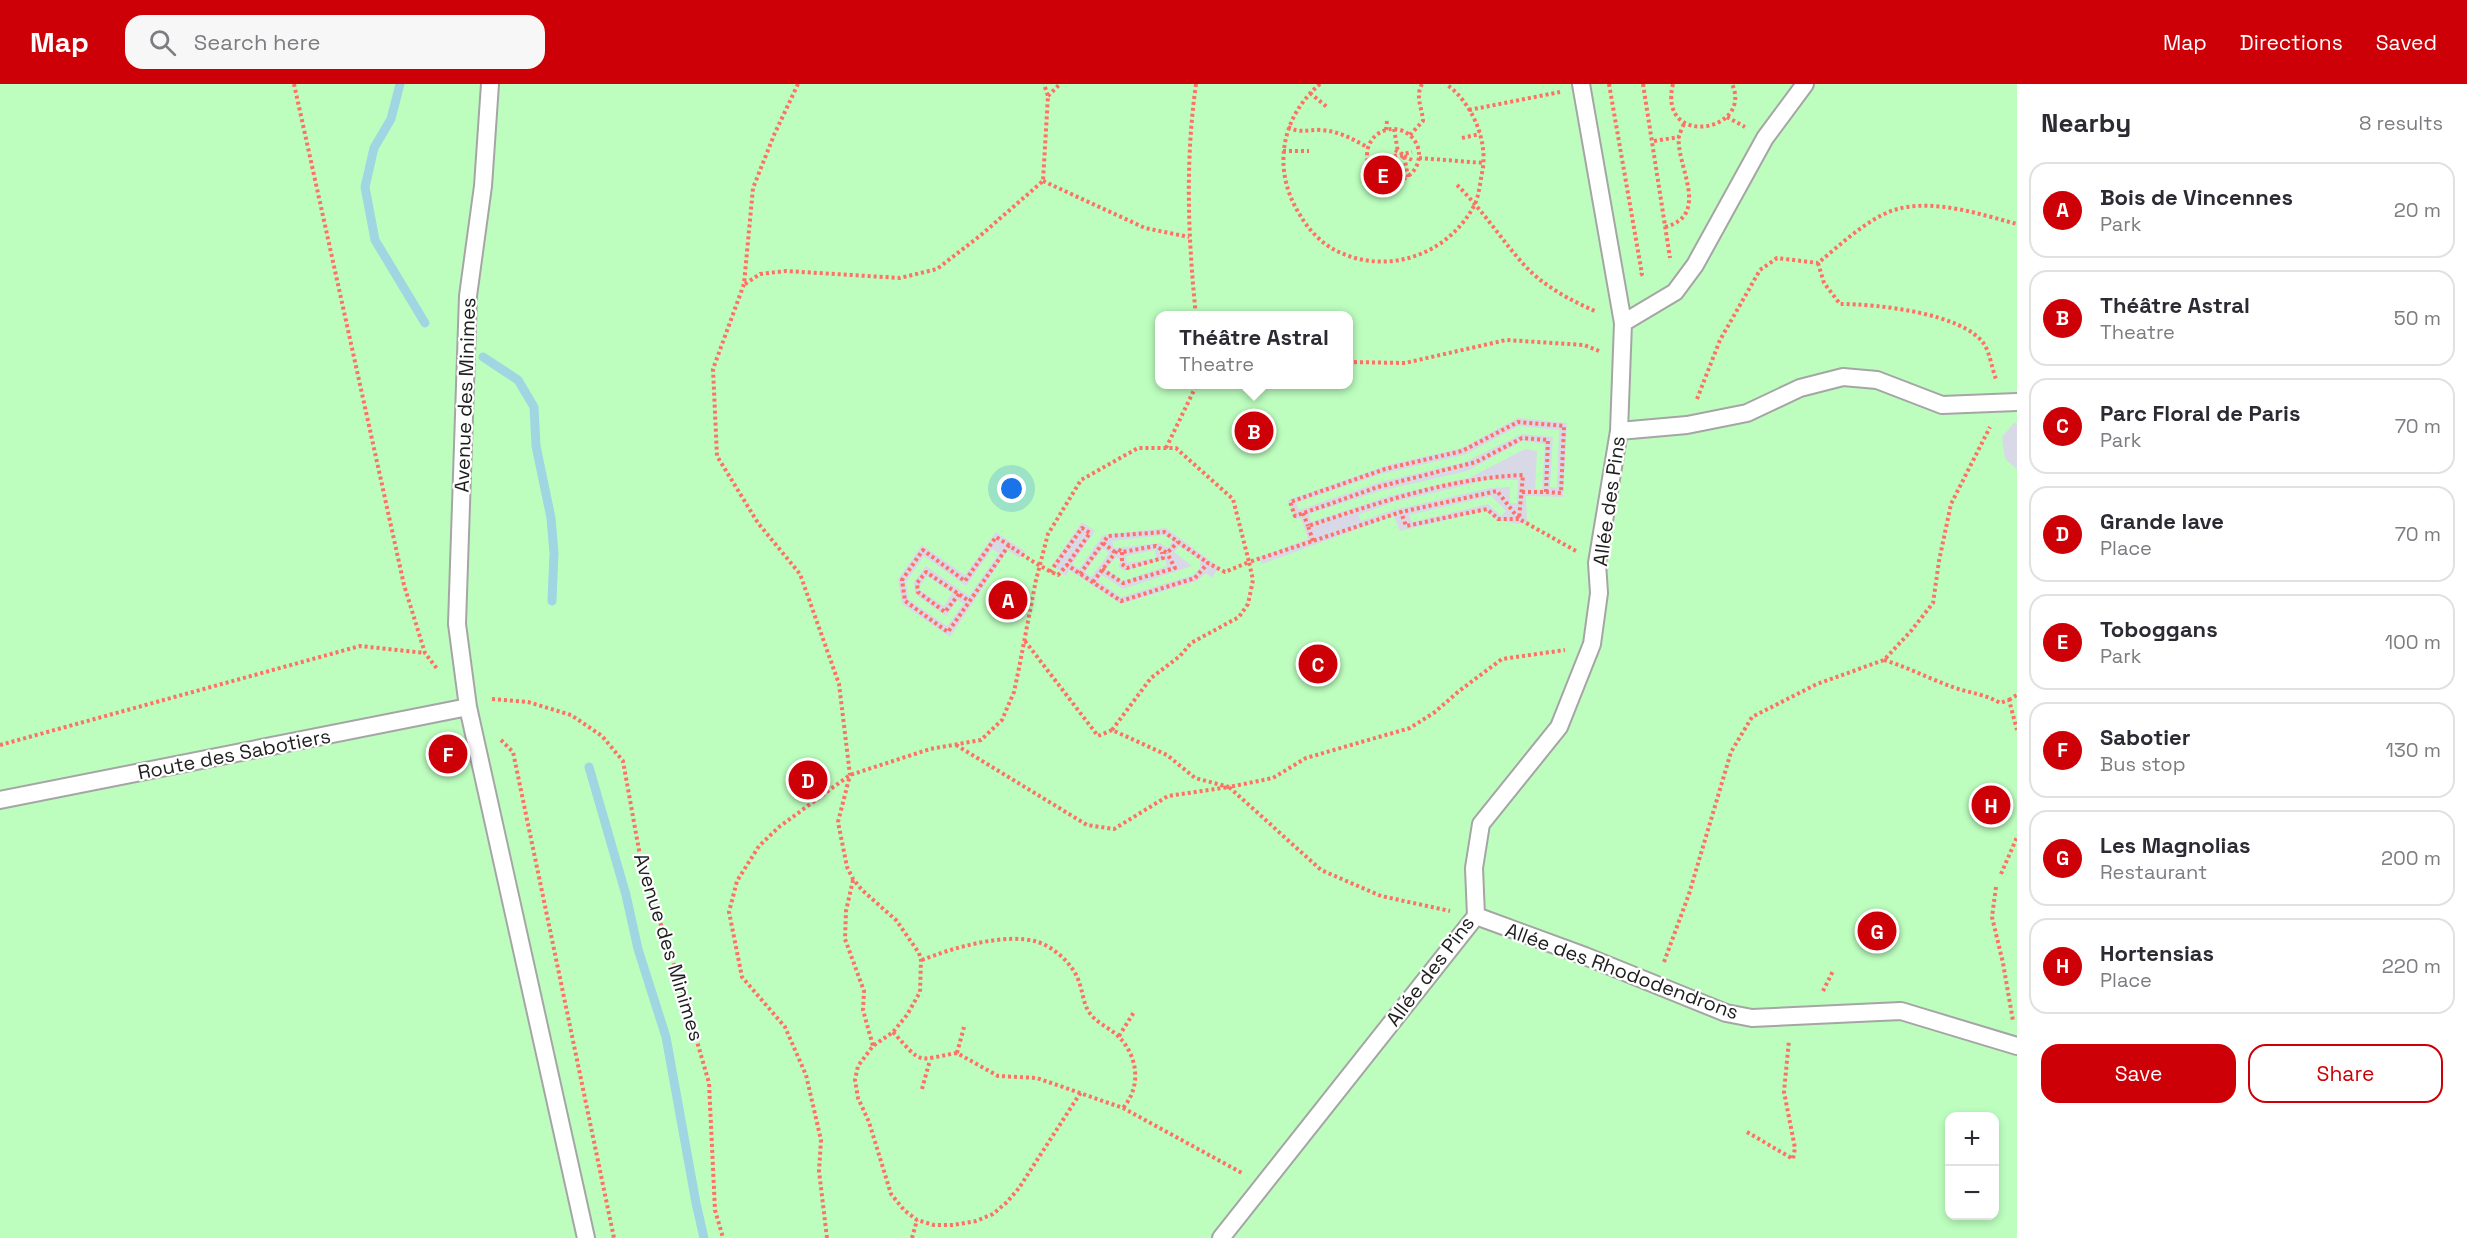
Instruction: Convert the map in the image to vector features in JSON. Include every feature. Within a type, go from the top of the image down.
[{"type":"lane","name":"Avenue des Minimes","points":[[490,84],[483,186],[468,307],[457,624],[468,707],[586,1238]]},
{"type":"lane","points":[[1623,323],[1675,292],[1695,265],[1765,138],[1805,84]]},
{"type":"lane","name":"Allée des Pins","points":[[1221,1238],[1476,916],[1474,868],[1481,824],[1559,727],[1592,644],[1599,593],[1597,563],[1619,431],[1623,323],[1582,86]]},
{"type":"lane","points":[[1619,431],[1687,425],[1747,413],[1800,388],[1843,377],[1877,380],[1942,405],[2010,402]]},
{"type":"lane","name":"Route des Sabotiers","points":[[0,800],[468,707]]},
{"type":"lane","name":"Allée des Rhododendrons","points":[[1476,916],[1726,1013],[1752,1018],[1901,1011],[2016,1045]]},
{"type":"path","points":[[294,84],[404,585],[425,653],[439,671]]},
{"type":"path","points":[[798,84],[753,188],[744,284],[712,369],[717,456],[758,523],[800,574],[839,684],[850,774],[838,822],[847,867],[853,879],[896,920],[919,952],[921,960],[920,992],[907,1015],[893,1032],[873,1046],[858,1066],[855,1080],[858,1098],[873,1132],[891,1194],[917,1221],[934,1225],[953,1225],[975,1221],[993,1214],[1007,1202],[1019,1188],[1081,1092]]},
{"type":"path","points":[[744,284],[760,274],[786,271],[900,278],[938,269],[1043,181],[1048,96],[1044,84]]},
{"type":"path","points":[[1048,96],[1060,84]]},
{"type":"path","points":[[1196,84],[1188,155],[1189,237],[1196,311]]},
{"type":"path","points":[[1320,84],[1296,111],[1288,127],[1282,166],[1290,200],[1308,228],[1334,250],[1366,261],[1399,261],[1430,251],[1456,231],[1475,203],[1484,164],[1480,134],[1470,110],[1446,84]]},
{"type":"path","points":[[1410,135],[1423,121],[1418,99],[1422,84]]},
{"type":"path","points":[[1643,84],[1654,141],[1675,292]]},
{"type":"path","points":[[1673,84],[1670,96],[1674,111],[1684,123],[1699,128],[1714,126],[1727,117],[1734,104],[1732,84]]},
{"type":"path","points":[[1470,110],[1582,86]]},
{"type":"path","points":[[1310,93],[1327,107]]},
{"type":"path","points":[[1386,130],[1387,121]]},
{"type":"path","points":[[1665,227],[1673,225],[1683,215],[1690,197],[1679,137],[1684,123]]},
{"type":"path","points":[[1288,127],[1303,133],[1321,130],[1335,132],[1367,147]]},
{"type":"path","points":[[1394,129],[1397,151],[1412,159]]},
{"type":"path","points":[[1394,129],[1410,135],[1417,146],[1419,158],[1416,169],[1408,177],[1396,182],[1383,180],[1372,172],[1367,160],[1367,147],[1375,136],[1386,130],[1394,129]]},
{"type":"path","points":[[1462,138],[1480,134]]},
{"type":"path","points":[[1654,141],[1679,137]]},
{"type":"path","points":[[1283,151],[1310,151]]},
{"type":"path","points":[[1394,156],[1412,152]]},
{"type":"path","points":[[1404,155],[1408,177]]},
{"type":"path","points":[[1398,163],[1404,155]]},
{"type":"path","points":[[1419,158],[1484,164]]},
{"type":"path","points":[[1043,181],[1145,228],[1189,237]]},
{"type":"path","points":[[1457,185],[1475,203],[1527,268],[1569,300],[1623,323]]},
{"type":"path","points":[[1687,425],[1720,340],[1760,270],[1777,258],[1818,263],[1861,228],[1893,210],[1923,207],[1964,210],[2017,224]]},
{"type":"path","points":[[1656,985],[1689,894],[1731,752],[1752,717],[1817,684],[1884,660],[1933,603],[1951,504],[2010,402],[1984,344],[1968,329],[1923,315],[1865,304],[1840,304],[1824,283],[1818,263]]},
{"type":"path","points":[[1353,362],[1405,363],[1506,340],[1584,345],[1622,360]]},
{"type":"path","points":[[1166,448],[1195,389]]},
{"type":"path","points":[[1522,492],[1561,493],[1564,426],[1518,422],[1462,451],[1385,469],[1290,502],[1295,516],[1378,487],[1476,462],[1522,438],[1548,440],[1546,492]]},
{"type":"path","points":[[827,1238],[819,1171],[821,1140],[806,1075],[785,1027],[742,976],[729,912],[737,881],[759,846],[779,827],[850,774],[930,749],[981,740],[1002,720],[1014,692],[1039,564],[1048,534],[1081,480],[1138,448],[1176,448],[1233,499],[1253,580],[1248,604],[1239,617],[1191,643],[1180,656],[1151,678],[1112,730],[1098,736],[1025,640]]},
{"type":"path","points":[[1308,526],[1387,500],[1488,477],[1523,476],[1519,519]]},
{"type":"path","points":[[1080,574],[1108,537],[1164,532],[1225,572],[1401,512],[1497,491],[1519,519],[1597,563]]},
{"type":"path","points":[[1401,512],[1406,526],[1487,509],[1498,519],[1519,519]]},
{"type":"path","points":[[1303,513],[1313,541]]},
{"type":"path","points":[[1009,545],[948,632],[905,601],[902,580],[923,550],[965,581],[996,537],[1009,545],[1026,558],[1050,572],[1058,575],[1090,533],[1082,528],[1050,572]]},
{"type":"path","points":[[1167,553],[1178,542]]},
{"type":"path","points":[[1103,543],[1116,553]]},
{"type":"path","points":[[1093,582],[1102,569],[1116,553],[1118,549],[1122,552],[1156,546],[1167,553],[1175,568],[1123,583],[1102,569]]},
{"type":"path","points":[[1122,552],[1122,564],[1126,568],[1163,558],[1162,551]]},
{"type":"path","points":[[1067,565],[1120,601],[1195,578],[1208,563]]},
{"type":"path","points":[[959,594],[945,612],[918,592],[917,583],[926,572],[959,594],[969,601]]},
{"type":"path","points":[[956,744],[1087,825],[1114,829],[1168,796],[1273,778],[1306,758],[1410,728],[1435,712],[1502,658],[1592,644]]},
{"type":"path","points":[[0,745],[360,646],[425,653]]},
{"type":"path","points":[[1884,660],[1913,669],[1950,686],[1988,696],[2000,703],[2017,695]]},
{"type":"path","name":"Avenue des Minimes","points":[[468,707],[485,698],[528,702],[571,715],[602,736],[623,761],[642,867],[681,986],[709,1083],[715,1210],[723,1238]]},
{"type":"path","points":[[2009,700],[2017,730]]},
{"type":"path","points":[[1112,730],[1167,755],[1195,778],[1229,787],[1321,870],[1381,896],[1476,916]]},
{"type":"path","points":[[498,737],[513,752],[614,1238]]},
{"type":"path","points":[[2001,874],[2017,837]]},
{"type":"path","points":[[853,879],[846,911],[845,939],[864,991],[863,1010],[873,1046]]},
{"type":"path","points":[[1996,887],[1992,917],[2013,1016],[2016,1045]]},
{"type":"path","points":[[921,960],[986,942],[1006,939],[1036,941],[1064,959],[1079,980],[1085,1005],[1090,1014],[1119,1036],[1134,1061],[1135,1088],[1130,1100],[1123,1108]]},
{"type":"path","points":[[1119,1036],[1134,1012]]},
{"type":"path","points":[[1747,1132],[1793,1159],[1795,1148],[1784,1092],[1791,1017]]},
{"type":"path","points":[[957,1053],[964,1027]]},
{"type":"path","points":[[893,1032],[914,1055],[922,1060],[957,1053],[998,1076],[1037,1078],[1123,1108],[1264,1185]]},
{"type":"path","points":[[922,1089],[930,1060]]},
{"type":"path","points":[[912,1238],[917,1221]]},
{"type":"green space","points":[[0,84],[2017,84],[2017,1238],[0,1238]]},
{"type":"shaded area","points":[[1518,418],[1567,423],[1563,497],[1526,496],[1527,522],[1518,524],[1497,520],[1485,511],[1400,531],[1394,516],[1262,564],[1259,557],[1308,539],[1301,518],[1296,519],[1288,500],[1388,465],[1462,448]],"holes":[[[1519,426],[1559,430],[1557,488],[1550,487],[1553,437],[1522,434],[1465,462],[1380,482],[1299,510],[1296,503],[1381,474],[1464,455]],[[1523,441],[1545,444],[1542,490],[1535,489],[1537,451],[1525,449],[1471,477],[1389,496],[1311,522],[1309,514],[1380,491],[1467,471]],[[1488,480],[1518,480],[1517,503],[1510,503],[1510,487],[1490,488],[1393,510],[1361,521],[1358,515],[1394,502]],[[1491,496],[1506,511],[1501,516],[1488,504],[1412,522],[1409,515]]]},
{"type":"shaded area","points":[[2014,423],[2017,423],[2017,469],[2005,459],[2002,437]]},
{"type":"shaded area","points":[[1082,522],[1095,531],[1072,564],[1079,569],[1103,535],[1166,528],[1219,567],[1212,578],[1206,573],[1197,581],[1121,604],[1069,570],[1066,576],[1052,565]],"holes":[[[1165,535],[1173,541],[1168,548],[1160,543],[1114,548],[1112,541]],[[1179,546],[1200,560],[1200,568],[1193,575],[1121,597],[1098,581],[1102,575],[1123,589],[1192,566],[1174,552]],[[1103,548],[1109,553],[1091,577],[1085,572]],[[1155,550],[1156,558],[1127,563],[1126,556]],[[1116,557],[1121,561],[1118,566],[1124,571],[1165,559],[1167,566],[1123,581],[1106,569]]]},
{"type":"shaded area","points":[[996,532],[1026,552],[1019,558],[1008,550],[950,637],[902,604],[898,579],[922,545],[965,575]],"holes":[[[992,549],[999,553],[969,596],[926,566],[914,582],[915,594],[946,616],[958,600],[963,604],[947,626],[908,599],[906,582],[924,556],[966,586]],[[927,576],[952,593],[944,606],[918,589]]]},
{"type":"waterway","points":[[400,84],[391,119],[374,148],[365,187],[375,240],[425,323]]},
{"type":"waterway","points":[[483,357],[518,380],[534,407],[536,446],[551,518],[554,553],[552,601]]},
{"type":"waterway","points":[[589,767],[626,895],[638,949],[666,1037],[704,1238]]},
{"type":"place","name":"Toboggans","points":[[1383,175]]},
{"type":"place","name":"Théâtre Astral","points":[[1254,431]]},
{"type":"place","name":"Bois de Vincennes","points":[[1008,600]]},
{"type":"place","name":"Parc Floral de Paris","points":[[1318,664]]},
{"type":"place","name":"Sabotier","points":[[448,754]]},
{"type":"place","name":"Grande lave","points":[[808,780]]},
{"type":"place","name":"Hortensias","points":[[1991,805]]},
{"type":"place","name":"Les Magnolias","points":[[1877,931]]}]
